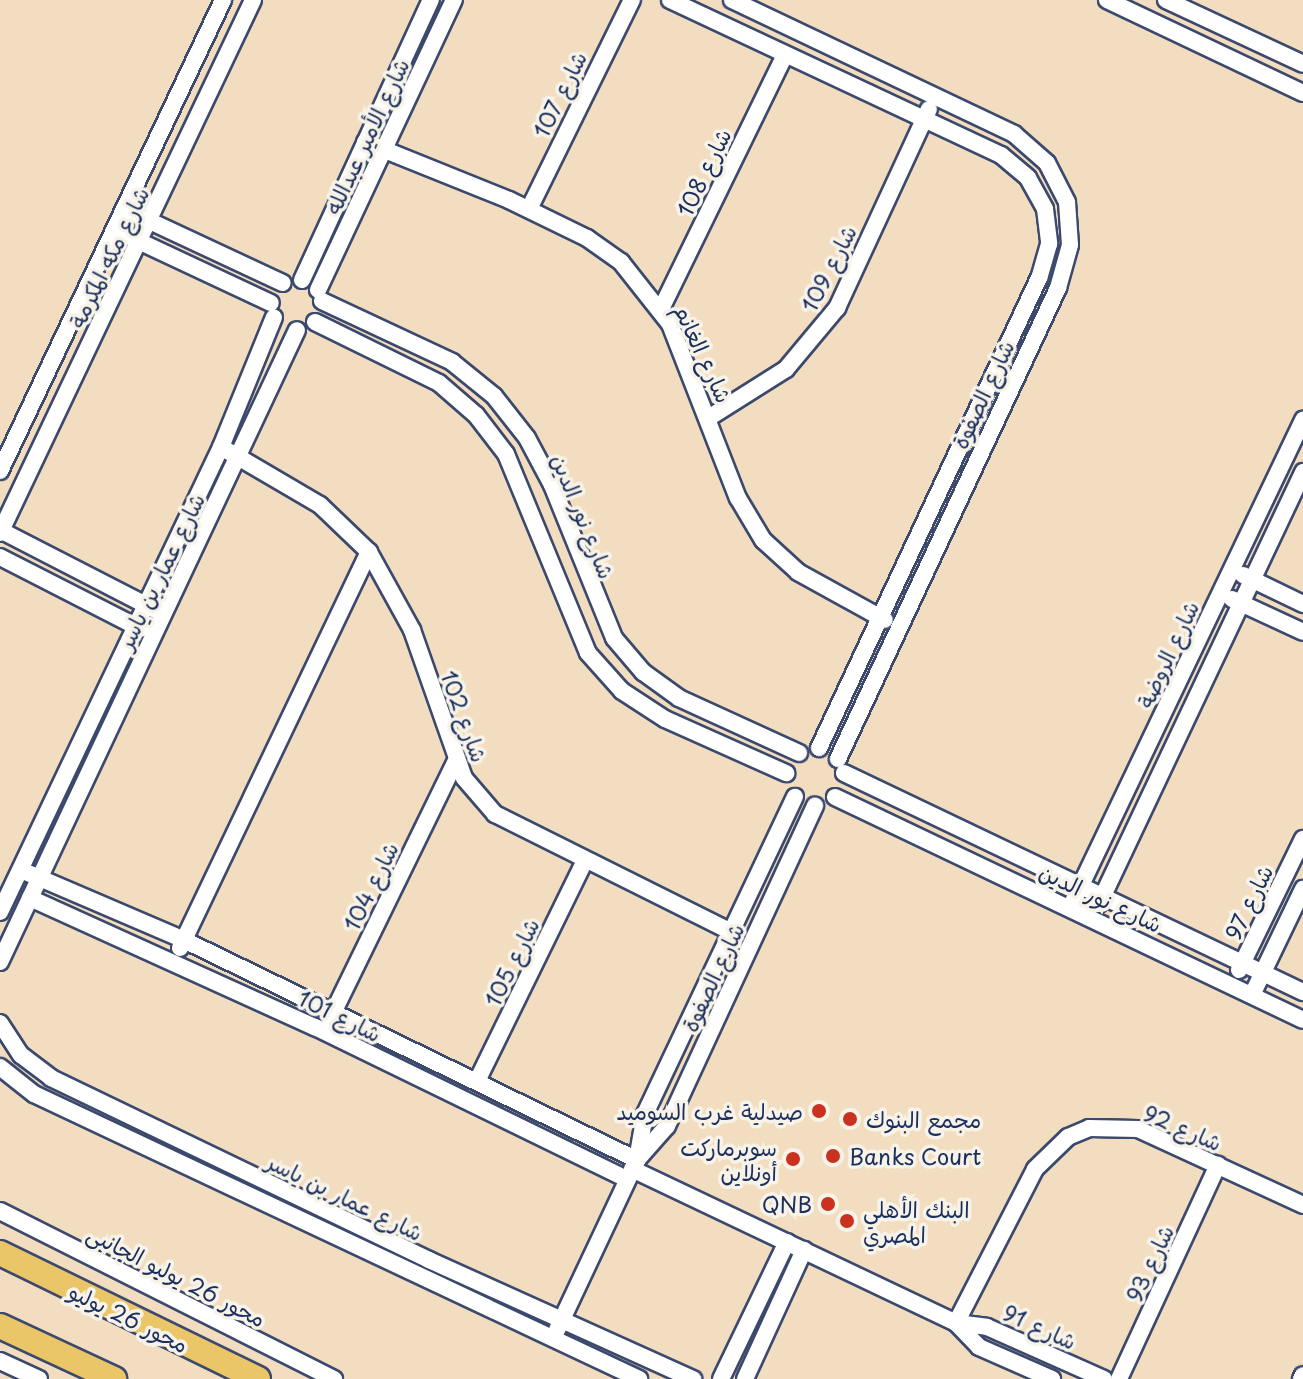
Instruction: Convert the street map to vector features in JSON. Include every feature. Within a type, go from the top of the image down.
[{"type":"highway","name":"محور 26 يوليو","points":[[0,1253],[258,1379]]},
{"type":"highway","points":[[0,1326],[114,1379]]},
{"type":"street","name":"شارع مكه المكرمة","points":[[0,471],[223,0]]},
{"type":"street","name":"شارع مكه المكرمة","points":[[0,531],[150,222],[253,0]]},
{"type":"street","name":"شارع الأمير عبدالله","points":[[302,280],[431,0]]},
{"type":"street","name":"شارع الأمير عبدالله","points":[[320,296],[383,149],[454,0]]},
{"type":"street","name":"شارع 107","points":[[529,209],[632,0]]},
{"type":"street","points":[[670,0],[925,118]]},
{"type":"street","points":[[732,0],[935,97]]},
{"type":"street","points":[[1107,0],[1303,93]]},
{"type":"street","points":[[1166,0],[1303,64]]},
{"type":"street","points":[[756,41],[756,27],[765,16]]},
{"type":"street","name":"شارع 108","points":[[661,309],[802,34]]},
{"type":"street","points":[[191,65],[219,75]]},
{"type":"street","name":"شارع 109","points":[[710,417],[786,369],[829,319],[935,97]]},
{"type":"street","name":"شارع الصفوة","points":[[841,766],[896,626],[1058,288],[1070,245],[1067,202],[1047,163],[1014,134],[935,97]]},
{"type":"street","name":"شارع الصفوة","points":[[819,748],[877,617],[1007,347],[1049,244],[1045,209],[1028,178],[1001,155],[925,118]]},
{"type":"street","name":"شارع الغانم","points":[[365,142],[529,209],[605,249],[661,309],[710,417],[738,498],[763,540],[798,572],[896,626]]},
{"type":"street","points":[[124,209],[283,283],[302,280],[320,296],[315,322]]},
{"type":"street","points":[[115,230],[273,310],[297,330],[315,322]]},
{"type":"street","points":[[273,310],[283,283]]},
{"type":"street","name":"شارع نور الدين","points":[[320,296],[452,362],[494,396],[534,449],[614,638],[643,672],[679,698],[799,753]]},
{"type":"street","name":"شارع عمار بن ياسر","points":[[0,912],[221,447],[273,310]]},
{"type":"street","points":[[315,322],[439,383],[476,415],[506,454],[588,653],[622,691],[665,719],[786,773],[795,797],[815,805],[835,797],[841,766],[819,748],[799,753],[786,773]]},
{"type":"street","name":"شارع عمار بن ياسر","points":[[0,962],[163,613],[240,458],[297,330]]},
{"type":"street","name":"شارع الروضة","points":[[1071,906],[1303,420]]},
{"type":"street","name":"شارع 102","points":[[221,447],[320,505],[369,552],[412,630],[464,778],[495,814],[584,863],[732,932]]},
{"type":"street","name":"شارع الروضة","points":[[1093,917],[1303,472]]},
{"type":"street","points":[[0,531],[163,613]]},
{"type":"street","points":[[174,961],[369,552]]},
{"type":"street","points":[[0,557],[153,634]]},
{"type":"street","points":[[554,574],[581,566]]},
{"type":"street","points":[[1231,569],[1303,604]]},
{"type":"street","points":[[1220,593],[1303,632]]},
{"type":"street","name":"شارع 104","points":[[324,1031],[456,761]]},
{"type":"street","name":"شارع نور الدين","points":[[841,766],[1081,887],[1303,992]]},
{"type":"street","name":"شارع الصفوة","points":[[632,1170],[642,1123],[795,797]]},
{"type":"street","name":"شارع نور الدين","points":[[835,797],[1071,906],[1303,1020]]},
{"type":"street","name":"شارع الصفوة","points":[[552,1338],[632,1170],[667,1126],[815,805]]},
{"type":"street","name":"شارع 97","points":[[1232,985],[1303,839]]},
{"type":"street","name":"شارع 105","points":[[477,1081],[584,863]]},
{"type":"street","name":"شارع 101","points":[[21,870],[184,940],[477,1081],[632,1170]]},
{"type":"street","name":"شارع 97","points":[[1252,995],[1303,889]]},
{"type":"street","name":"شارع 101","points":[[30,898],[632,1170]]},
{"type":"street","name":"شارع عمار بن ياسر","points":[[0,1023],[21,1055],[76,1090],[429,1260],[693,1379]]},
{"type":"street","name":"شارع عمار بن ياسر","points":[[0,1067],[34,1094],[639,1379]]},
{"type":"street","points":[[67,1109],[76,1090]]},
{"type":"street","name":"شارع 92","points":[[956,1323],[1035,1169],[1068,1137],[1114,1125],[1138,1129],[1303,1205]]},
{"type":"street","name":"شارع 93","points":[[1119,1379],[1218,1165]]},
{"type":"street","name":"شارع 91","points":[[632,1170],[956,1323],[987,1327],[1104,1379]]},
{"type":"street","points":[[239,1190],[247,1173]]},
{"type":"street","name":"محور 26 يوليو الجانبى","points":[[0,1211],[334,1379]]},
{"type":"street","points":[[721,1379],[787,1242]]},
{"type":"street","points":[[745,1379],[804,1250]]},
{"type":"street","points":[[421,1276],[429,1260]]},
{"type":"street","name":"شارع 91","points":[[956,1323],[979,1347],[1052,1379]]},
{"type":"street","points":[[0,1361],[39,1379]]},
{"type":"place","name":"صيدلية غرب السوميد","points":[[819,1111]]},
{"type":"place","name":"مجمع البنوك","points":[[850,1119]]},
{"type":"place","name":"Banks Court","points":[[833,1156]]},
{"type":"place","name":"سوبرماركت أونلاين","points":[[793,1159]]},
{"type":"place","name":"QNB","points":[[828,1204]]},
{"type":"place","name":"البنك الأهلي المصري","points":[[847,1221]]}]
